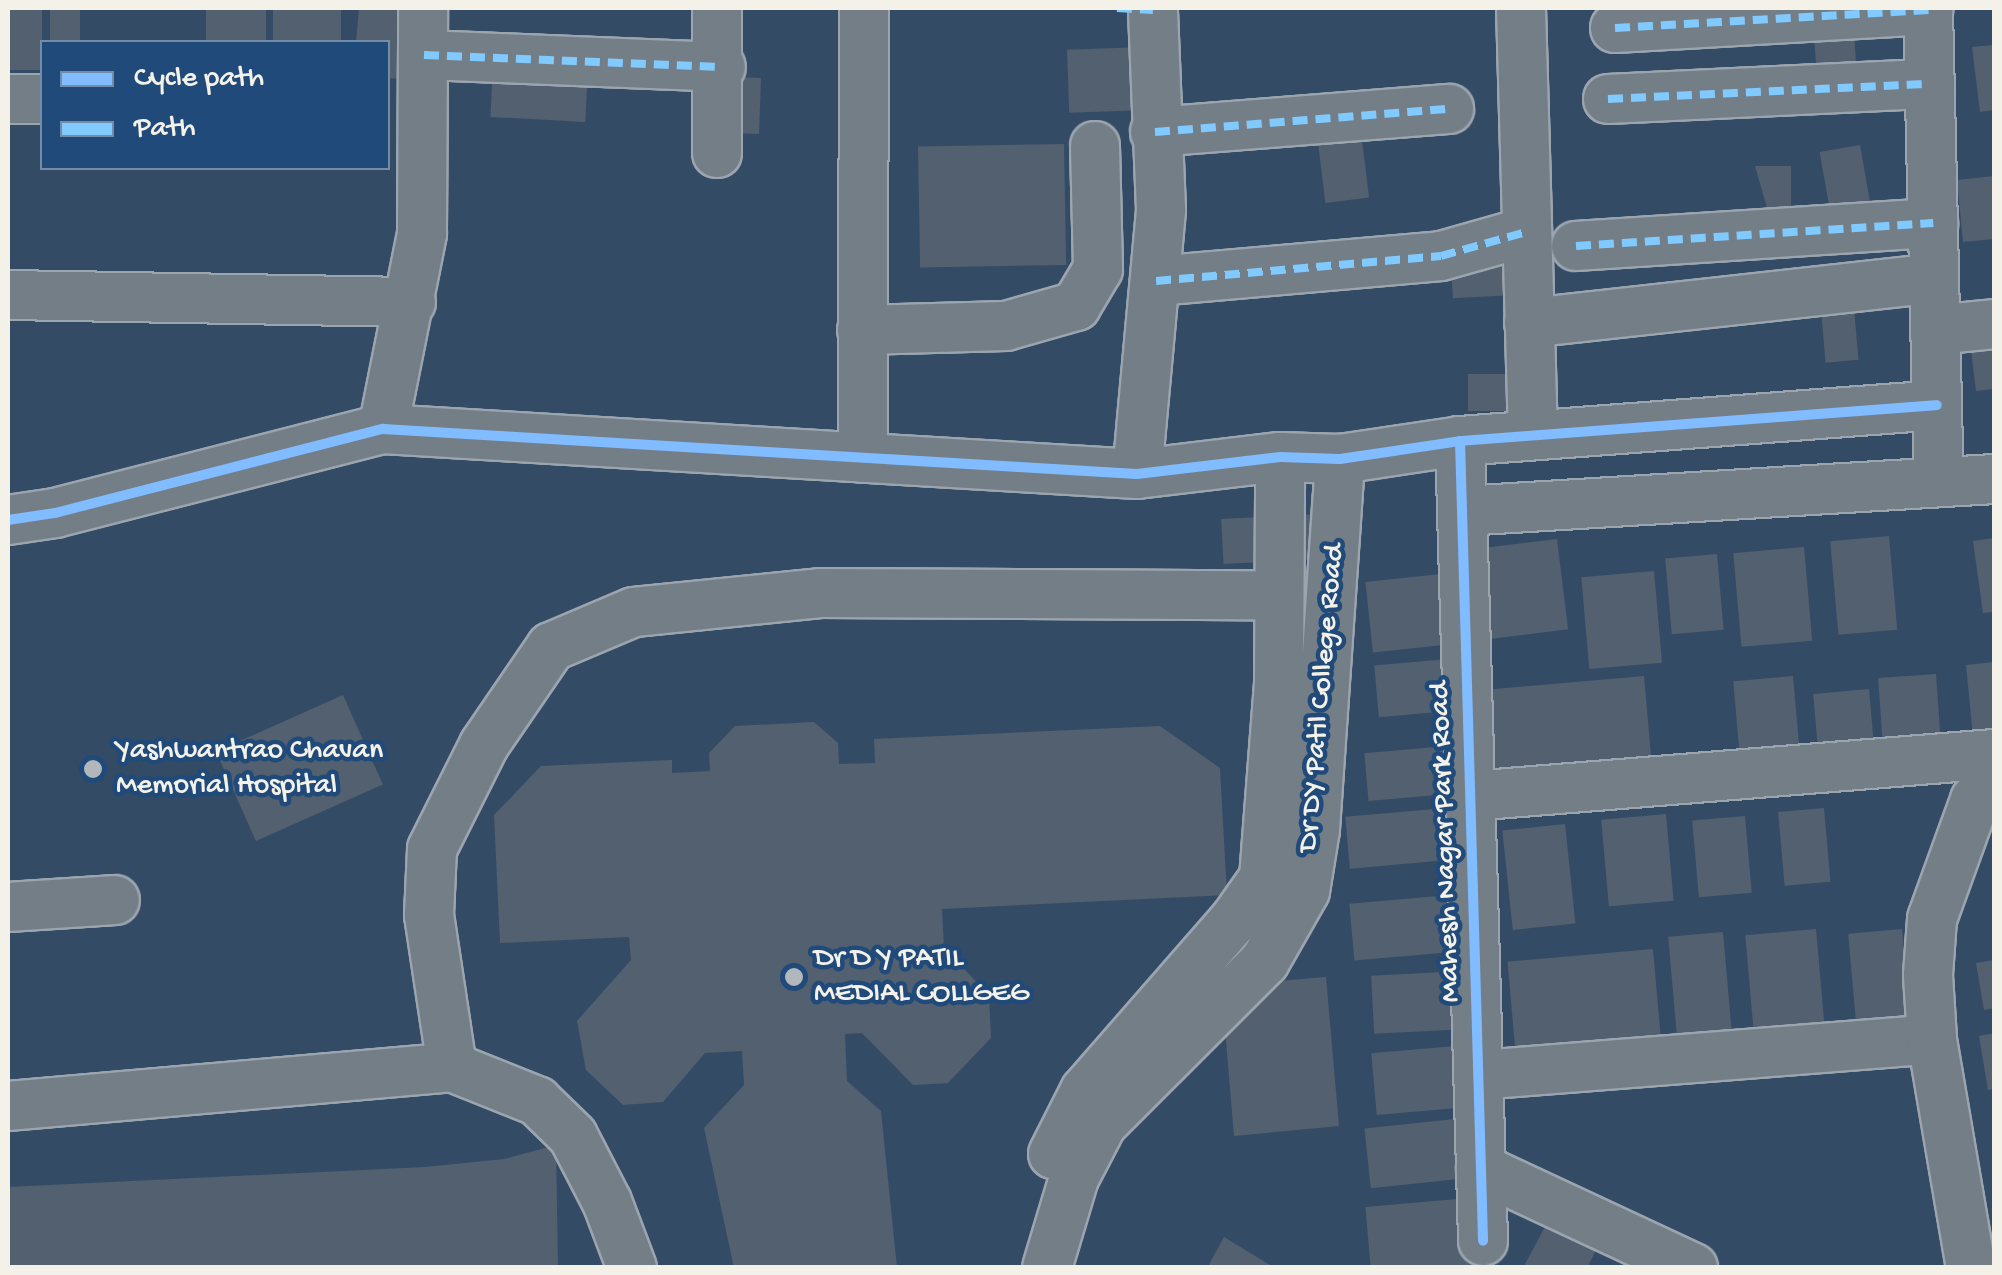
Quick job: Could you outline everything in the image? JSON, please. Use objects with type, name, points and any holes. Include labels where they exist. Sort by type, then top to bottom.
[{"type":"street","points":[[383,429],[422,232],[411,84],[424,8]]},
{"type":"street","points":[[717,153],[718,8]]},
{"type":"street","points":[[863,458],[864,8]]},
{"type":"street","points":[[1137,474],[1160,210],[1141,8]]},
{"type":"street","points":[[1521,8],[1533,435]]},
{"type":"street","points":[[1616,28],[1928,9],[1939,482]]},
{"type":"street","points":[[411,84],[720,67]]},
{"type":"street","points":[[1608,99],[1930,84]]},
{"type":"street","points":[[8,99],[40,99]]},
{"type":"street","points":[[1155,132],[1449,110]]},
{"type":"street","points":[[862,330],[1006,326],[1076,306],[1098,270],[1095,146]]},
{"type":"street","points":[[1576,246],[1933,222]]},
{"type":"street","points":[[1156,281],[1441,256],[1526,232]]},
{"type":"street","points":[[1529,323],[1934,278]]},
{"type":"street","points":[[8,295],[411,302]]},
{"type":"street","points":[[1935,330],[1994,324]]},
{"type":"street","points":[[8,520],[54,513],[383,429],[1137,474],[1280,457],[1340,459],[1460,441],[1937,405]]},
{"type":"street","name":"Mahesh Nagar Park Road","points":[[1460,441],[1484,1242]]},
{"type":"street","name":"Dr DY Patil College Road","points":[[1017,1268],[1052,1157],[1085,1091],[1235,919],[1264,878],[1275,784],[1280,457]]},
{"type":"street","name":"Dr DY Patil College Road","points":[[1047,1268],[1074,1178],[1102,1124],[1265,961],[1305,891],[1316,830],[1340,459]]},
{"type":"street","points":[[1462,510],[1994,479]]},
{"type":"street","points":[[452,1067],[429,915],[432,849],[484,745],[551,648],[634,612],[820,593],[1278,596]]},
{"type":"street","name":"Mahesh Nagar Park Road","points":[[1471,796],[1994,754]]},
{"type":"street","points":[[1972,1268],[1932,1040],[1928,975],[1932,919],[1975,800],[1994,779]]},
{"type":"street","points":[[8,907],[115,900]]},
{"type":"street","points":[[1478,1075],[1932,1040]]},
{"type":"street","points":[[8,1106],[452,1067],[537,1102],[573,1136],[607,1202],[632,1268]]},
{"type":"street","points":[[1481,1170],[1693,1268]]},
{"type":"building","points":[[8,8],[42,8],[40,70],[8,70]]},
{"type":"building","points":[[50,8],[80,8],[80,40],[50,40]]},
{"type":"building","points":[[206,8],[266,8],[266,40],[206,40]]},
{"type":"building","points":[[273,8],[341,8],[341,40],[273,40]]},
{"type":"building","points":[[359,8],[404,8],[399,79],[390,78],[390,40],[356,40]]},
{"type":"building","points":[[1853,19],[1857,78],[1817,81],[1813,22]]},
{"type":"building","points":[[1994,45],[1994,110],[1980,112],[1972,47]]},
{"type":"building","points":[[1145,47],[1147,110],[1069,113],[1067,50]]},
{"type":"building","points":[[493,67],[588,72],[585,122],[490,117]]},
{"type":"building","points":[[734,77],[761,78],[759,134],[732,133]]},
{"type":"building","points":[[1362,140],[1369,198],[1325,203],[1318,145]]},
{"type":"building","points":[[1064,144],[1066,265],[920,268],[918,147]]},
{"type":"building","points":[[1860,145],[1871,210],[1831,217],[1820,152]]},
{"type":"building","points":[[1755,166],[1791,166],[1791,209],[1768,211]]},
{"type":"building","points":[[1994,176],[1994,239],[1963,242],[1957,180]]},
{"type":"building","points":[[1514,261],[1516,295],[1453,298],[1451,264]]},
{"type":"building","points":[[1853,297],[1858,360],[1826,363],[1820,300]]},
{"type":"building","points":[[1994,347],[1994,389],[1976,391],[1971,350]]},
{"type":"building","points":[[1468,374],[1522,374],[1522,411],[1468,411]]},
{"type":"building","points":[[1338,513],[1340,558],[1224,564],[1221,519]]},
{"type":"building","points":[[1889,536],[1897,630],[1838,635],[1830,541]]},
{"type":"building","points":[[1994,538],[1994,612],[1983,613],[1973,541]]},
{"type":"building","points":[[1557,539],[1568,629],[1482,640],[1471,550]]},
{"type":"building","points":[[1804,547],[1812,641],[1741,647],[1733,553]]},
{"type":"building","points":[[1717,554],[1724,630],[1672,634],[1665,559]]},
{"type":"building","points":[[1654,571],[1662,663],[1589,669],[1581,577]]},
{"type":"building","points":[[1450,573],[1457,644],[1373,652],[1365,582]]},
{"type":"building","points":[[1448,659],[1453,711],[1379,717],[1374,665]]},
{"type":"building","points":[[1994,662],[1994,735],[1973,737],[1966,665]]},
{"type":"building","points":[[1936,674],[1941,739],[1883,743],[1878,678]]},
{"type":"building","points":[[1644,676],[1652,770],[1487,784],[1479,690]]},
{"type":"building","points":[[1793,676],[1799,749],[1740,754],[1733,681]]},
{"type":"building","points":[[1869,689],[1875,754],[1819,759],[1813,694]]},
{"type":"building","points":[[343,695],[383,785],[256,841],[216,752]]},
{"type":"building","name":"Dr D Y PATIL MEDIAL COLLGEG","points":[[814,722],[838,743],[839,764],[875,763],[874,739],[1160,726],[1220,768],[1227,895],[942,909],[944,948],[989,995],[991,1038],[948,1083],[913,1085],[862,1033],[845,1034],[847,1081],[881,1111],[897,1268],[734,1268],[704,1128],[744,1085],[742,1051],[705,1053],[663,1102],[623,1105],[586,1070],[577,1021],[631,960],[629,937],[500,943],[494,815],[541,766],[672,760],[672,773],[710,771],[709,753],[735,726]]},
{"type":"building","points":[[1447,746],[1451,794],[1368,801],[1364,753]]},
{"type":"building","points":[[1824,808],[1830,882],[1785,886],[1778,812]]},
{"type":"building","points":[[1435,809],[1440,861],[1350,869],[1345,817]]},
{"type":"building","points":[[1666,814],[1674,901],[1609,906],[1601,820]]},
{"type":"building","points":[[1745,816],[1752,893],[1699,897],[1692,821]]},
{"type":"building","points":[[1565,824],[1575,923],[1513,930],[1502,831]]},
{"type":"building","points":[[1450,895],[1455,952],[1354,961],[1349,904]]},
{"type":"building","points":[[1816,929],[1824,1026],[1754,1032],[1745,935]]},
{"type":"building","points":[[1902,929],[1910,1021],[1856,1025],[1848,934]]},
{"type":"building","points":[[1723,932],[1732,1036],[1677,1040],[1668,937]]},
{"type":"building","points":[[1653,949],[1660,1035],[1515,1047],[1508,962]]},
{"type":"building","points":[[1994,960],[1994,1008],[1984,1010],[1976,963]]},
{"type":"building","points":[[1464,971],[1467,1029],[1374,1034],[1371,976]]},
{"type":"building","points":[[1326,977],[1339,1126],[1234,1136],[1224,1017],[1256,983]]},
{"type":"building","points":[[1994,1033],[1994,1089],[1988,1090],[1979,1036]]},
{"type":"building","points":[[1455,1046],[1460,1108],[1377,1115],[1371,1053]]},
{"type":"building","points":[[1455,1119],[1461,1179],[1371,1188],[1364,1129]]},
{"type":"building","points":[[556,1145],[558,1268],[8,1268],[8,1187],[425,1167],[504,1159]]},
{"type":"building","points":[[1468,1198],[1474,1268],[1371,1268],[1365,1207]]},
{"type":"building","points":[[1547,1223],[1596,1250],[1587,1268],[1523,1268]]},
{"type":"building","points":[[1224,1237],[1275,1268],[1207,1268]]},
{"type":"marked path","points":[[1117,8],[1153,10]]},
{"type":"marked path","points":[[1615,28],[1928,10]]},
{"type":"marked path","points":[[424,55],[721,67]]},
{"type":"marked path","points":[[1608,99],[1930,84]]},
{"type":"marked path","points":[[1155,132],[1449,109]]},
{"type":"marked path","points":[[1576,246],[1933,223]]},
{"type":"marked path","points":[[1156,281],[1441,256],[1526,232]]},
{"type":"cycle path","points":[[8,520],[55,513],[383,429],[1137,474],[1280,457],[1340,459],[1460,441],[1937,405]]},
{"type":"cycle path","points":[[1460,441],[1483,1241]]},
{"type":"place","name":"Yashwantrao Chavan Memorial Hospital","points":[[93,769]]},
{"type":"place","name":"Dr D Y PATIL MEDIAL COLLGEG","points":[[794,977]]}]
